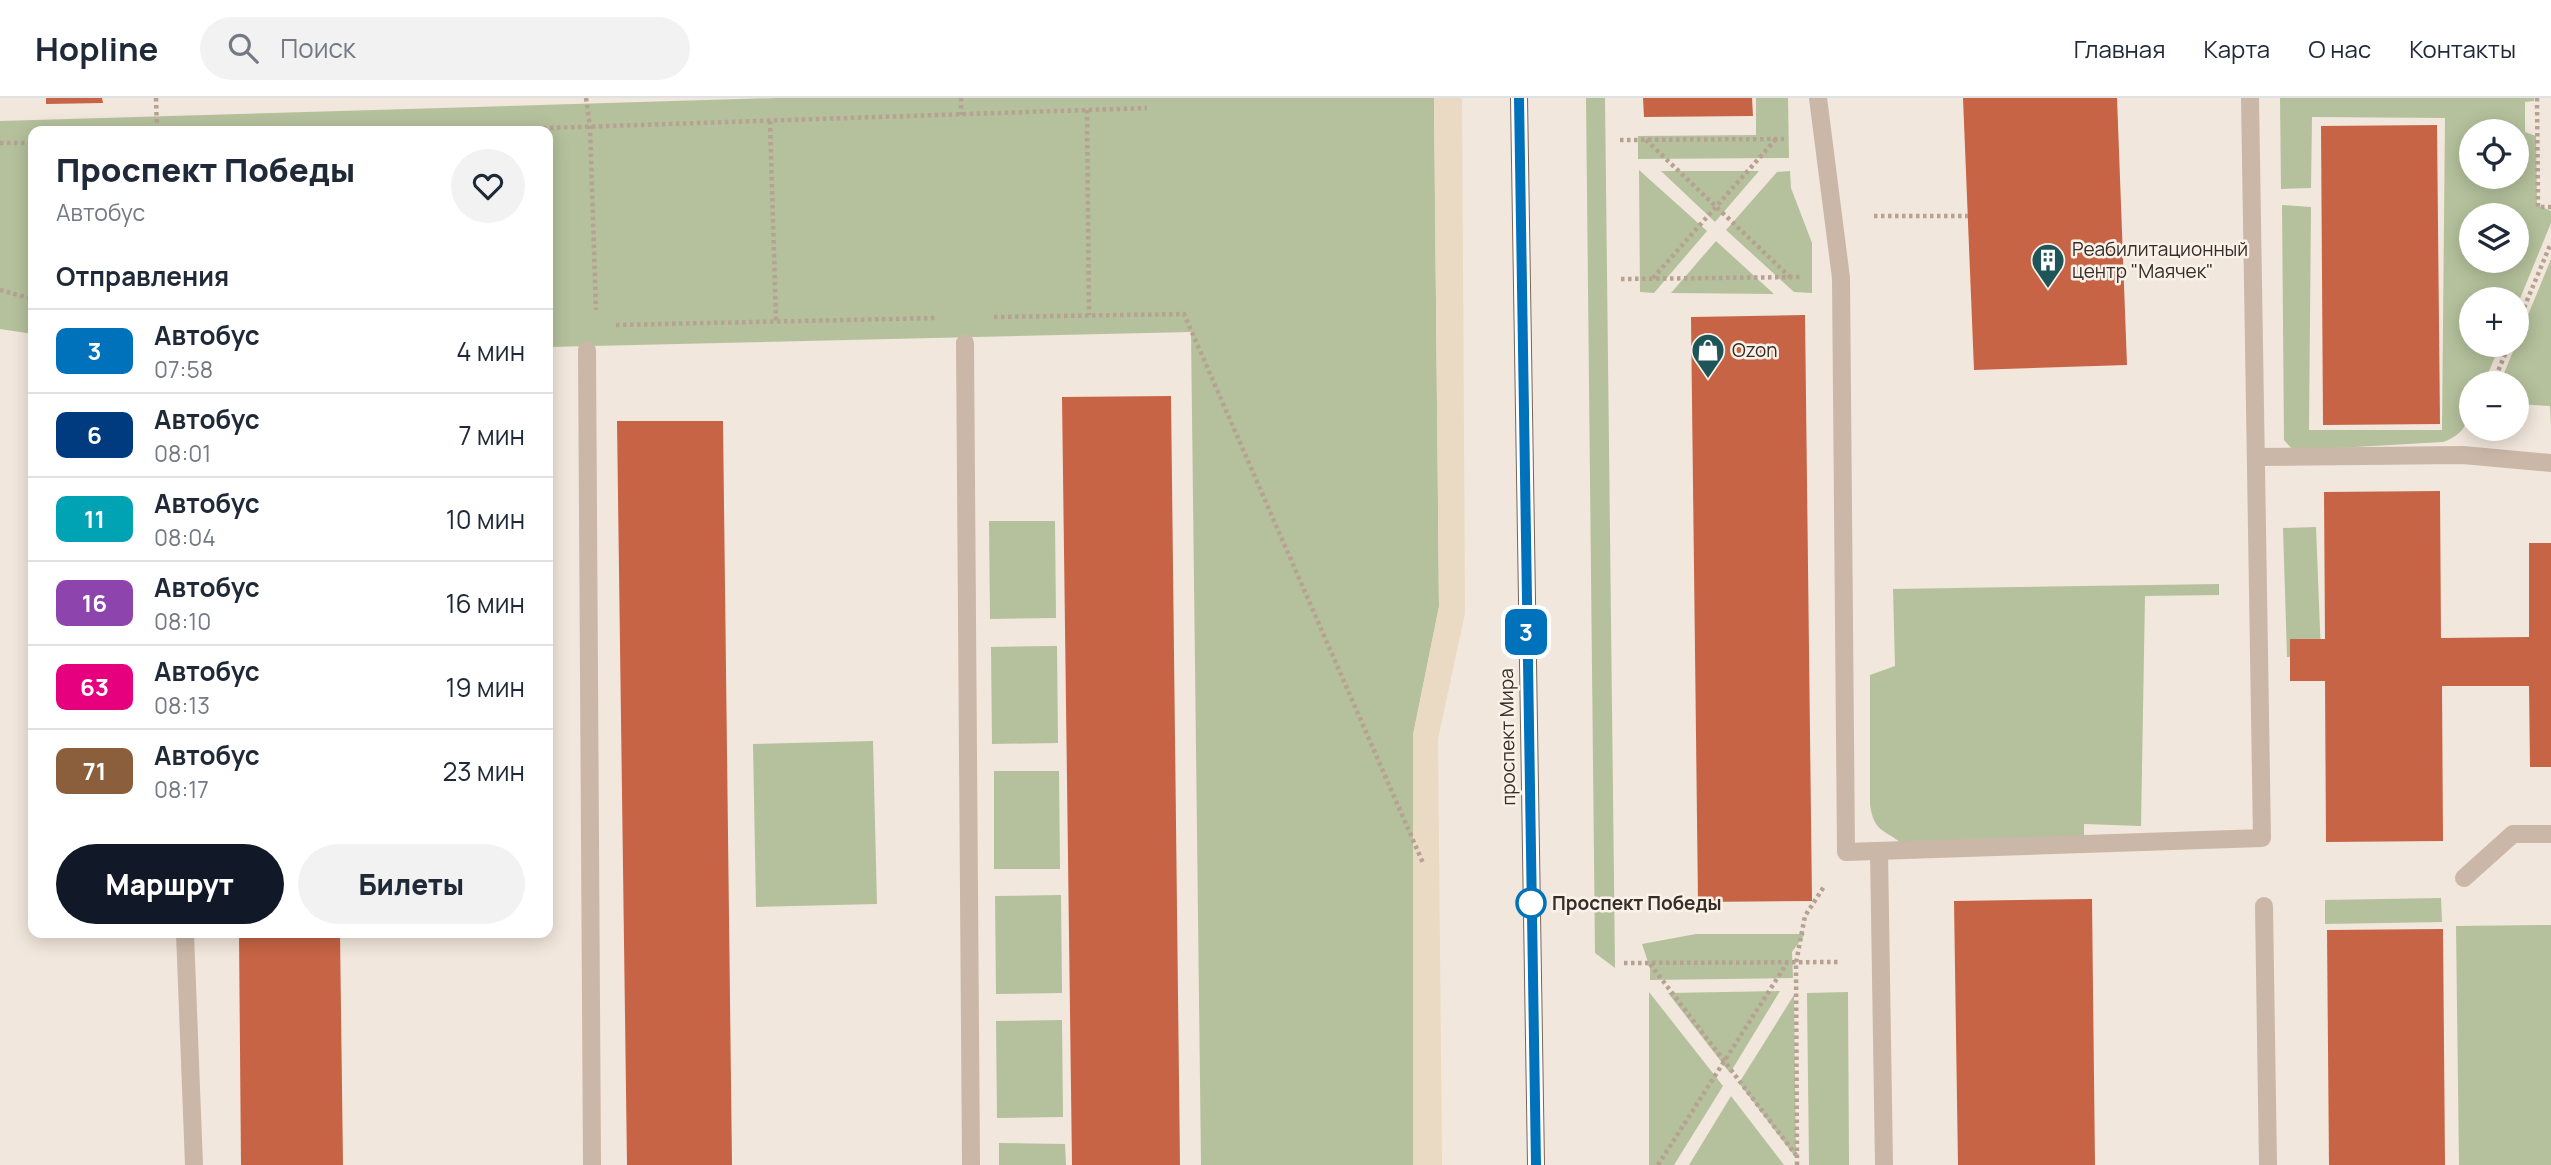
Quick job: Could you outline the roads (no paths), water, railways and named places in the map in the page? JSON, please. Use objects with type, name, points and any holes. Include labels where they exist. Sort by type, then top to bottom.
[{"type":"main road","name":"проспект Мира","points":[[1519,98],[1536,1165]]},
{"type":"lane","points":[[1818,98],[1841,278],[1846,852],[2262,838],[2250,98]]},
{"type":"lane","points":[[965,342],[971,1165]]},
{"type":"lane","points":[[587,350],[592,1165]]},
{"type":"lane","points":[[2256,457],[2463,455],[2551,463]]},
{"type":"lane","points":[[2464,878],[2513,834],[2551,834]]},
{"type":"lane","points":[[1879,851],[1884,1165]]},
{"type":"lane","points":[[2264,906],[2268,1165]]},
{"type":"lane","points":[[185,938],[194,1165]]},
{"type":"place","name":"Реабилитационный центр \"Маячек\"","points":[[2048,290]]},
{"type":"place","name":"Ozon","points":[[1708,380]]},
{"type":"place","name":"Проспект Победы","points":[[1531,903]]}]
